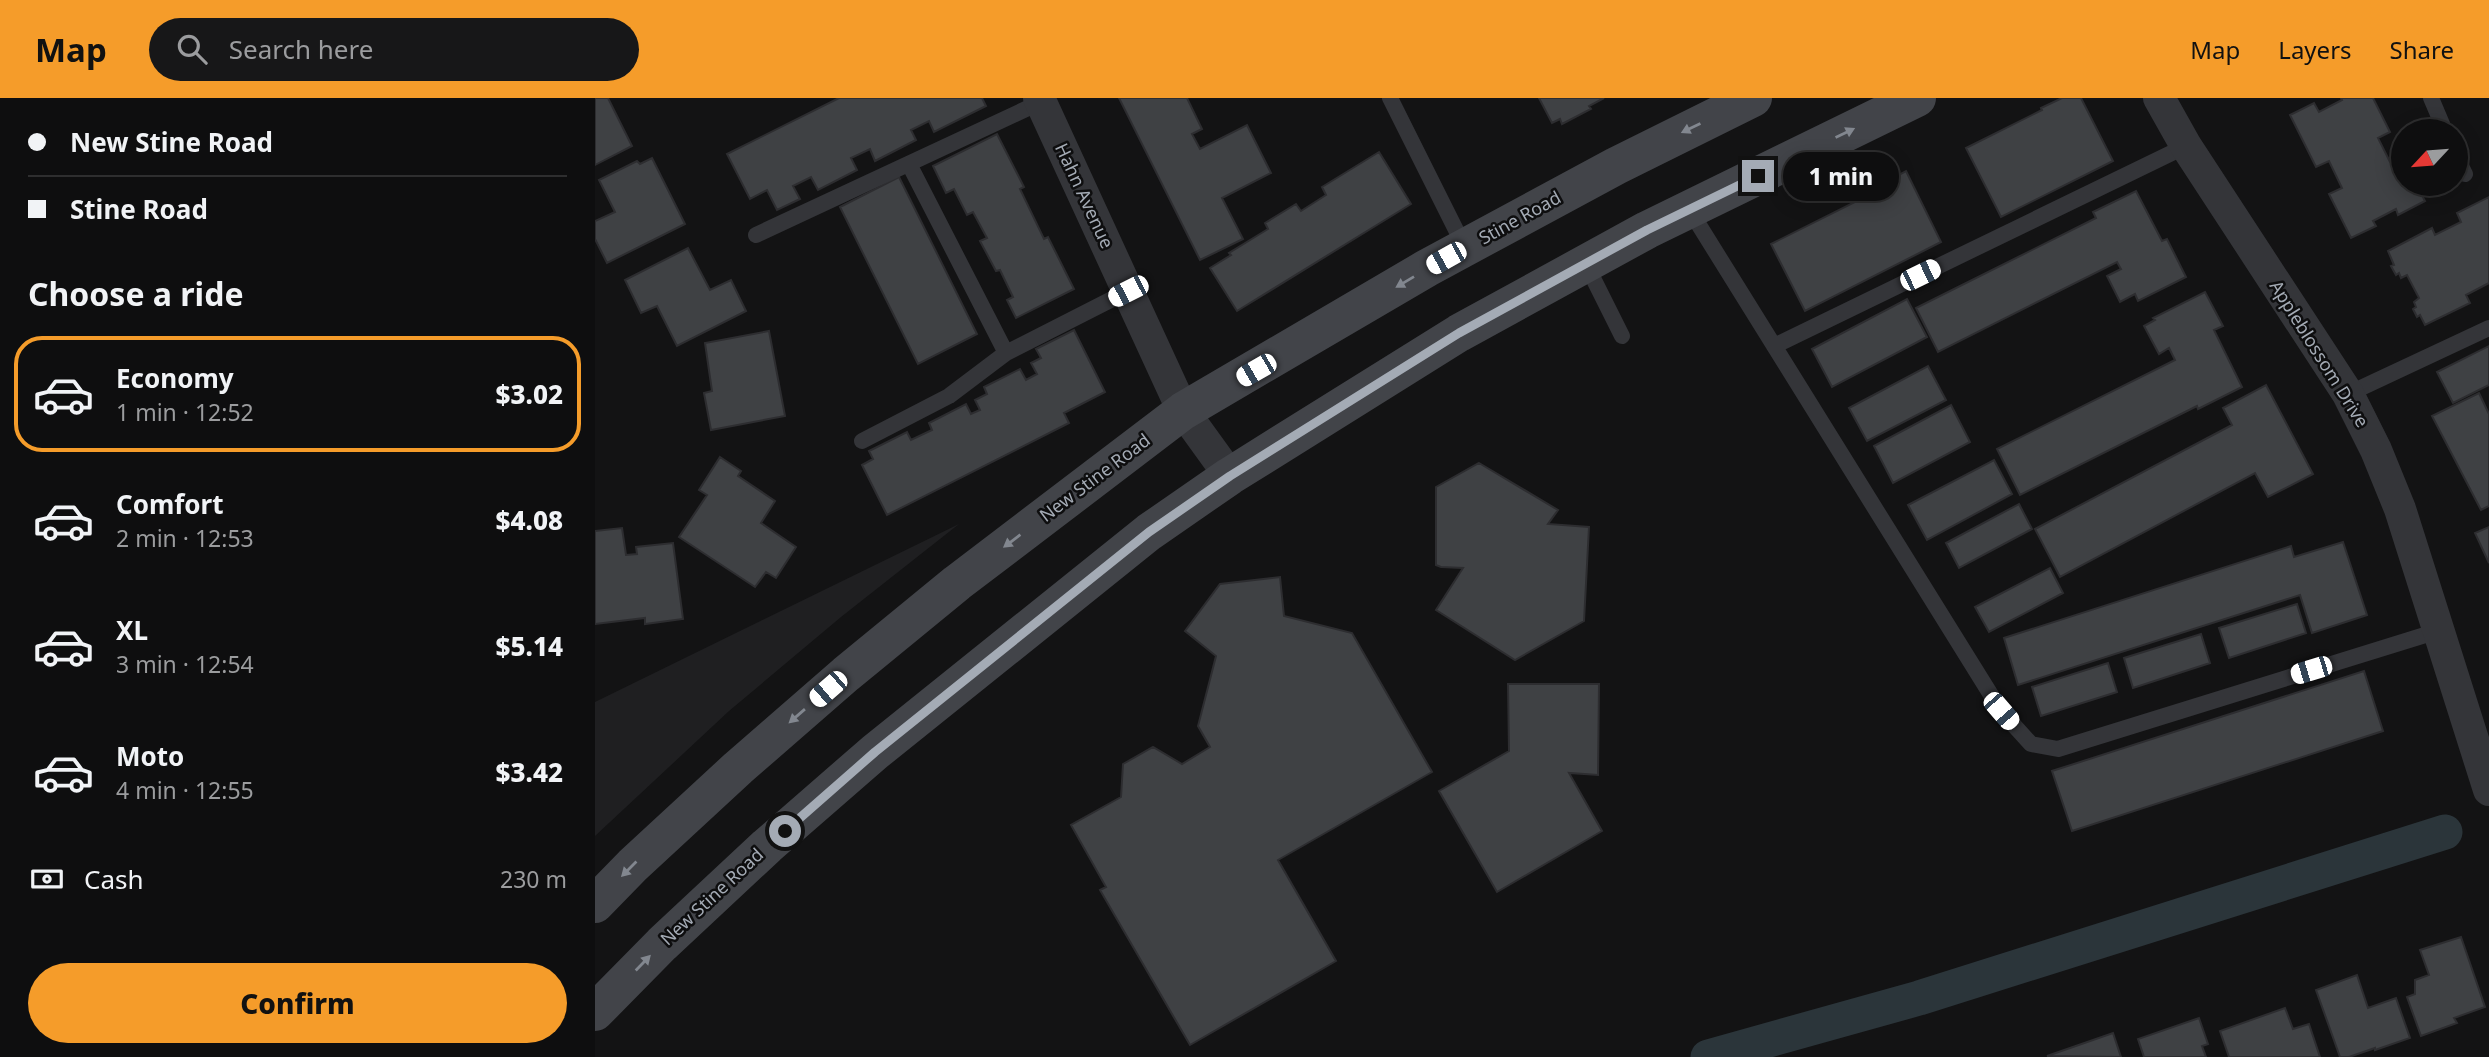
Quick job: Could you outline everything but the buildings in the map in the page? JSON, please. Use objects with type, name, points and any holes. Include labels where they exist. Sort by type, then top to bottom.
[{"type":"main road","name":"Stine Road","points":[[1183,411],[1465,248],[1616,166],[1753,98]]},
{"type":"main road","points":[[1230,476],[1459,333],[1689,209],[1917,98]]},
{"type":"main road","name":"New Stine Road","points":[[595,904],[728,776],[846,674],[957,583],[1183,411]]},
{"type":"main road","name":"New Stine Road","points":[[595,1012],[662,944],[757,855],[875,752],[1149,532],[1230,476]]},
{"type":"street","name":"Appleblossom Drive","points":[[2159,98],[2186,146],[2348,394],[2376,450],[2400,509],[2489,790]]},
{"type":"street","name":"Hahn Avenue","points":[[1040,100],[1183,411],[1230,476]]},
{"type":"lane","points":[[1390,98],[1465,248]]},
{"type":"lane","points":[[2431,98],[2440,119]]},
{"type":"lane","points":[[757,235],[1040,100]]},
{"type":"lane","points":[[1775,346],[2186,146]]},
{"type":"lane","points":[[909,164],[1006,353]]},
{"type":"lane","points":[[1689,209],[2001,711],[2031,744],[2058,749],[2438,631]]},
{"type":"lane","points":[[1587,264],[1622,336]]},
{"type":"lane","points":[[862,441],[949,396],[1006,353],[1128,291]]},
{"type":"lane","points":[[2348,394],[2489,328]]},
{"type":"shaded area","points":[[959,524],[841,617],[729,711],[595,836],[595,702]]},
{"type":"waterway","points":[[1708,1057],[1919,998],[2445,832]]},
{"type":"route","points":[[785,831],[875,752],[986,662],[1149,532],[1230,476],[1459,333],[1647,230],[1758,176]]}]
